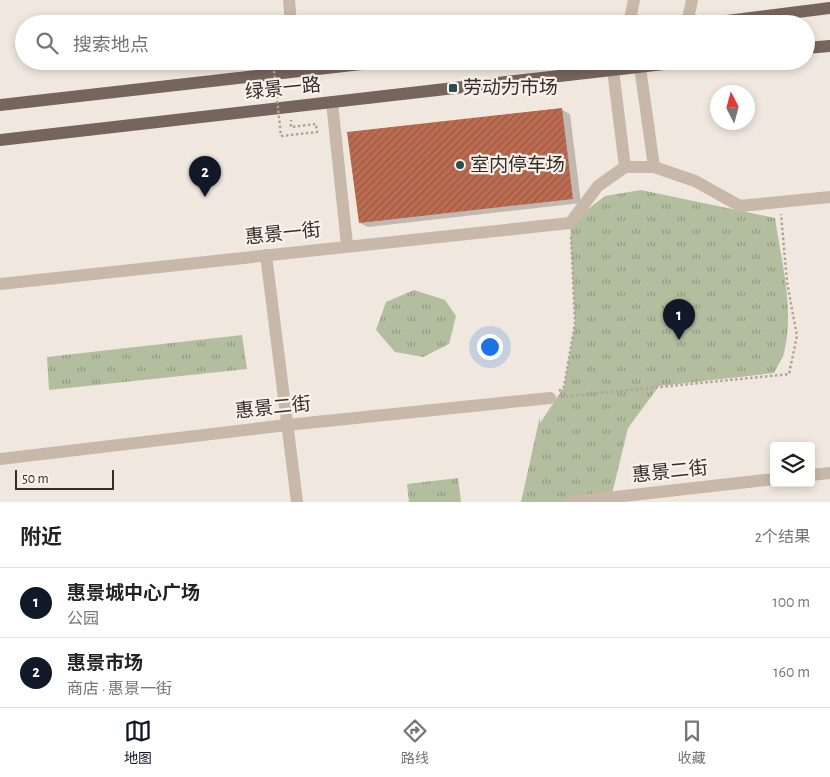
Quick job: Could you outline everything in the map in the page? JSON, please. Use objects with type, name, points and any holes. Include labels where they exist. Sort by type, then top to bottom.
[{"type":"main road","points":[[774,15],[830,8]]},
{"type":"main road","points":[[815,47],[830,46]]},
{"type":"main road","name":"绿景一路","points":[[0,105],[273,70]]},
{"type":"main road","name":"绿景一路","points":[[0,140],[613,70]]},
{"type":"street","points":[[289,0],[290,15]]},
{"type":"street","points":[[631,15],[634,0]]},
{"type":"street","points":[[689,15],[692,0]]},
{"type":"street","points":[[613,70],[625,167]]},
{"type":"street","points":[[640,70],[654,167]]},
{"type":"street","points":[[332,102],[347,245]]},
{"type":"street","points":[[570,223],[598,186],[625,167],[654,167],[695,181],[740,206],[830,197]]},
{"type":"street","name":"惠景一街","points":[[0,284],[347,245],[570,223]]},
{"type":"street","points":[[266,255],[297,502]]},
{"type":"street","name":"惠景二街","points":[[0,460],[287,424],[550,398]]},
{"type":"street","points":[[815,475],[830,473]]},
{"type":"street","name":"惠景二街","points":[[571,502],[770,479]]},
{"type":"path","points":[[274,70],[281,136],[317,132],[316,124],[292,127]]},
{"type":"path","points":[[550,398],[789,374],[797,336],[787,282],[782,214],[774,213]]},
{"type":"path","points":[[550,398],[564,387],[575,323],[570,223]]},
{"type":"green space","points":[[641,190],[775,218],[788,316],[785,348],[781,361],[774,373],[659,386],[628,428],[610,502],[521,502],[540,416],[540,423],[564,387],[575,323],[570,223],[605,196]]},
{"type":"green space","points":[[414,290],[445,300],[456,316],[449,344],[423,357],[395,352],[376,330],[386,302]]},
{"type":"green space","points":[[242,335],[247,369],[49,390],[47,357]]},
{"type":"green space","points":[[458,478],[461,502],[409,502],[407,484]]},
{"type":"building","name":"室内停车场","points":[[562,108],[573,199],[359,223],[347,132]]},
{"type":"place","name":"劳动力市场","points":[[453,88]]},
{"type":"place","name":"室内停车场","points":[[460,165]]},
{"type":"place","name":"惠景市场","points":[[205,197]]},
{"type":"place","name":"惠景城中心广场","points":[[679,340]]}]
